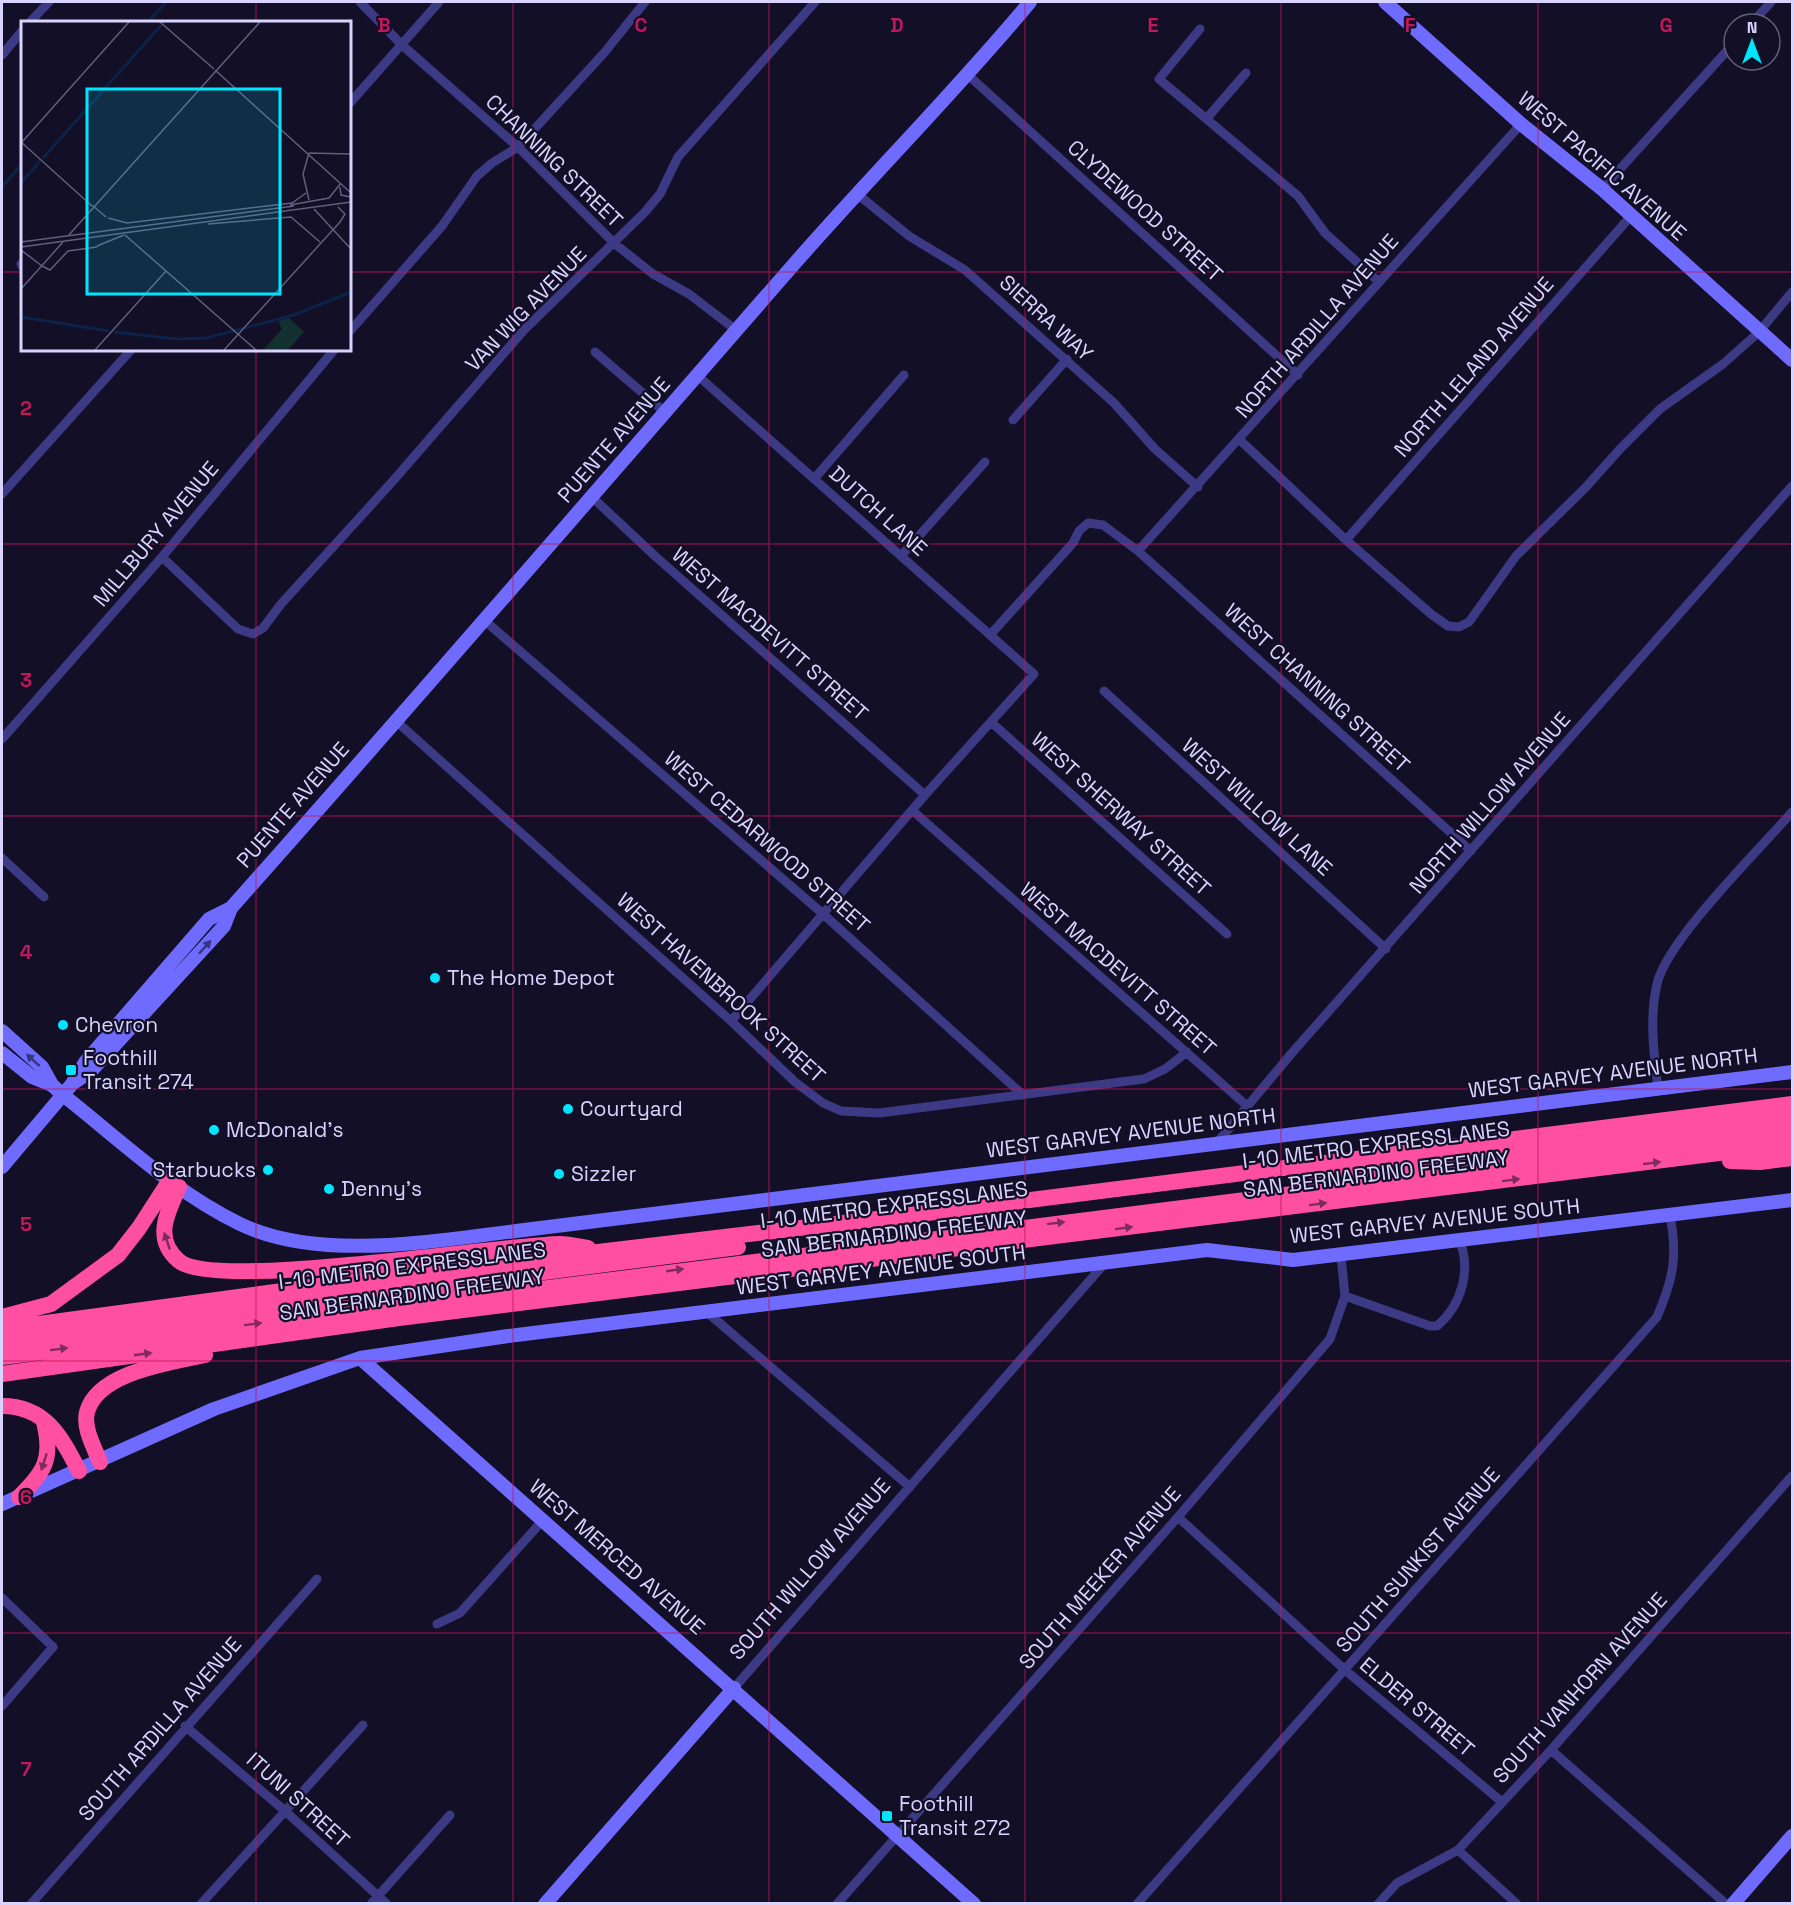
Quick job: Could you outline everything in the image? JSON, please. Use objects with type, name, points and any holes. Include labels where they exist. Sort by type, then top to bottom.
[{"type":"highway","name":"SAN BERNARDINO FREEWAY","points":[[2,1329],[358,1281],[1792,1104]]},
{"type":"highway","name":"I-10 METRO EXPRESSLANES","points":[[2,1342],[522,1274],[1792,1117]]},
{"type":"highway","name":"I-10 METRO EXPRESSLANES","points":[[2,1357],[1792,1131]]},
{"type":"highway","name":"SAN BERNARDINO FREEWAY","points":[[2,1374],[337,1327],[1792,1144]]},
{"type":"highway","points":[[1690,1158],[1760,1162],[1792,1158]]},
{"type":"highway","points":[[174,1184],[165,1221],[165,1241],[181,1263],[197,1268],[237,1272],[453,1256],[561,1244],[612,1251]]},
{"type":"highway","points":[[2,1317],[51,1304],[118,1255],[174,1184]]},
{"type":"highway","points":[[100,1462],[89,1436],[88,1411],[104,1389],[114,1380],[170,1363],[337,1327]]},
{"type":"highway","points":[[2,1406],[17,1406],[43,1418],[64,1442],[79,1471]]},
{"type":"highway","points":[[19,1497],[37,1480],[47,1461],[48,1441],[43,1418]]},
{"type":"street","points":[[31,21],[49,2]]},
{"type":"street","name":"CHANNING STREET","points":[[360,2],[402,45],[518,147],[615,244],[652,274],[689,294],[736,330]]},
{"type":"street","points":[[351,103],[439,2]]},
{"type":"street","points":[[351,330],[442,225],[477,176],[492,163],[518,147],[604,53],[645,2]]},
{"type":"street","name":"VAN WIG AVENUE","points":[[162,557],[238,629],[253,634],[263,628],[281,604],[392,482],[524,330],[615,244],[660,194],[678,157],[815,2]]},
{"type":"street","name":"PUENTE AVENUE","points":[[2,1167],[68,1090],[91,1071],[224,926],[231,908],[593,498],[856,193],[967,74],[1030,2]]},
{"type":"street","name":"WEST PACIFIC AVENUE","points":[[1389,3],[1521,124],[1602,189],[1630,217],[1792,360]]},
{"type":"street","points":[[1200,29],[1159,79],[1298,195],[1325,233],[1379,282]]},
{"type":"street","points":[[2,55],[21,32]]},
{"type":"street","points":[[1602,189],[1722,56]]},
{"type":"street","name":"CLYDEWOOD STREET","points":[[967,74],[1298,375]]},
{"type":"street","points":[[1207,118],[1246,74]]},
{"type":"street","name":"NORTH ARDILLA AVENUE","points":[[1138,551],[1198,488],[1521,124]]},
{"type":"street","name":"SIERRA WAY","points":[[856,193],[909,236],[965,270],[1067,359],[1198,488]]},
{"type":"street","name":"NORTH LELAND AVENUE","points":[[1346,540],[1630,217]]},
{"type":"street","points":[[1240,440],[1346,540],[1431,614],[1448,626],[1459,627],[1469,622],[1516,556],[1660,409],[1723,364],[1759,332],[1792,292]]},
{"type":"street","name":"MILLBURY AVENUE","points":[[2,738],[162,557],[333,351]]},
{"type":"street","points":[[595,352],[666,412]]},
{"type":"street","points":[[3,488],[128,353]]},
{"type":"street","points":[[1013,420],[1067,359]]},
{"type":"street","name":"DUTCH LANE","points":[[697,375],[1034,674],[991,722]]},
{"type":"street","points":[[814,479],[904,375]]},
{"type":"street","points":[[901,556],[986,462]]},
{"type":"street","name":"NORTH WILLOW AVENUE","points":[[1216,1144],[1246,1105],[1792,486]]},
{"type":"street","name":"WEST MACDEVITT STREET","points":[[593,498],[654,556],[925,795]]},
{"type":"street","points":[[990,635],[1073,543],[1079,531],[1088,523],[1103,525],[1138,551]]},
{"type":"street","name":"WEST CHANNING STREET","points":[[1138,551],[1471,851]]},
{"type":"street","name":"WEST CEDARWOOD STREET","points":[[484,620],[822,913],[1023,1095]]},
{"type":"street","name":"WEST WILLOW LANE","points":[[1104,691],[1386,949]]},
{"type":"street","name":"WEST HAVENBROOK STREET","points":[[396,721],[731,1021],[795,1083],[823,1103],[842,1112],[879,1113],[1144,1079],[1165,1069],[1186,1052]]},
{"type":"street","points":[[731,1021],[822,913],[991,722]]},
{"type":"street","name":"WEST SHERWAY STREET","points":[[991,722],[1227,934]]},
{"type":"street","name":"WEST MACDEVITT STREET","points":[[913,811],[1246,1105]]},
{"type":"street","points":[[1658,1089],[1652,1025],[1658,981],[1665,964],[1681,940],[1792,812]]},
{"type":"street","points":[[2,858],[44,897]]},
{"type":"street","points":[[2,1031],[42,1067],[52,1085]]},
{"type":"street","points":[[2,1053],[32,1077],[52,1085]]},
{"type":"street","name":"WEST GARVEY AVENUE NORTH","points":[[52,1085],[68,1090],[138,1158],[174,1184],[241,1225],[285,1239],[321,1244],[372,1245],[475,1236],[1792,1072]]},
{"type":"street","name":"WEST GARVEY AVENUE SOUTH","points":[[2,1504],[100,1462],[213,1409],[360,1358],[508,1336],[708,1313],[1107,1261],[1207,1250],[1293,1260],[1341,1256],[1792,1200]]},
{"type":"street","name":"SOUTH SUNKIST AVENUE","points":[[1137,1904],[1657,1317],[1674,1264],[1676,1246],[1670,1216]]},
{"type":"street","points":[[1346,1296],[1430,1326],[1437,1326],[1443,1321],[1462,1288],[1466,1275],[1466,1258],[1460,1242]]},
{"type":"street","name":"SOUTH MEEKER AVENUE","points":[[837,1904],[1178,1517],[1330,1340],[1346,1296],[1341,1256]]},
{"type":"street","name":"SOUTH WILLOW AVENUE","points":[[545,1904],[1107,1261]]},
{"type":"street","points":[[708,1313],[910,1488]]},
{"type":"street","name":"WEST MERCED AVENUE","points":[[360,1358],[734,1688],[974,1904]]},
{"type":"street","name":"SOUTH VANHORN AVENUE","points":[[1378,1904],[1396,1883],[1458,1850],[1551,1750],[1792,1476]]},
{"type":"street","name":"ELDER STREET","points":[[1178,1517],[1345,1670],[1502,1802]]},
{"type":"street","points":[[437,1624],[460,1613],[543,1520]]},
{"type":"street","name":"SOUTH ARDILLA AVENUE","points":[[31,1904],[185,1726],[317,1579]]},
{"type":"street","points":[[2,1598],[53,1647],[2,1706]]},
{"type":"street","points":[[201,1904],[363,1725]]},
{"type":"street","name":"ITUNI STREET","points":[[185,1726],[284,1810],[375,1900],[387,1904]]},
{"type":"street","points":[[1551,1750],[1726,1904]]},
{"type":"street","points":[[375,1900],[450,1815]]},
{"type":"street","points":[[1733,1904],[1792,1836]]},
{"type":"street","points":[[1458,1850],[1517,1904]]},
{"type":"waterway","points":[[149,21],[166,2]]},
{"type":"waterway","points":[[2,187],[21,165]]},
{"type":"place","name":"The Home Depot","points":[[435,978]]},
{"type":"place","name":"Chevron","points":[[63,1025]]},
{"type":"place","name":"Foothill Transit 274","points":[[71,1070]]},
{"type":"place","name":"Courtyard","points":[[568,1109]]},
{"type":"place","name":"McDonald's","points":[[214,1130]]},
{"type":"place","name":"Starbucks","points":[[268,1170]]},
{"type":"place","name":"Sizzler","points":[[559,1174]]},
{"type":"place","name":"Denny's","points":[[329,1189]]},
{"type":"place","name":"Foothill Transit 272","points":[[887,1816]]}]
